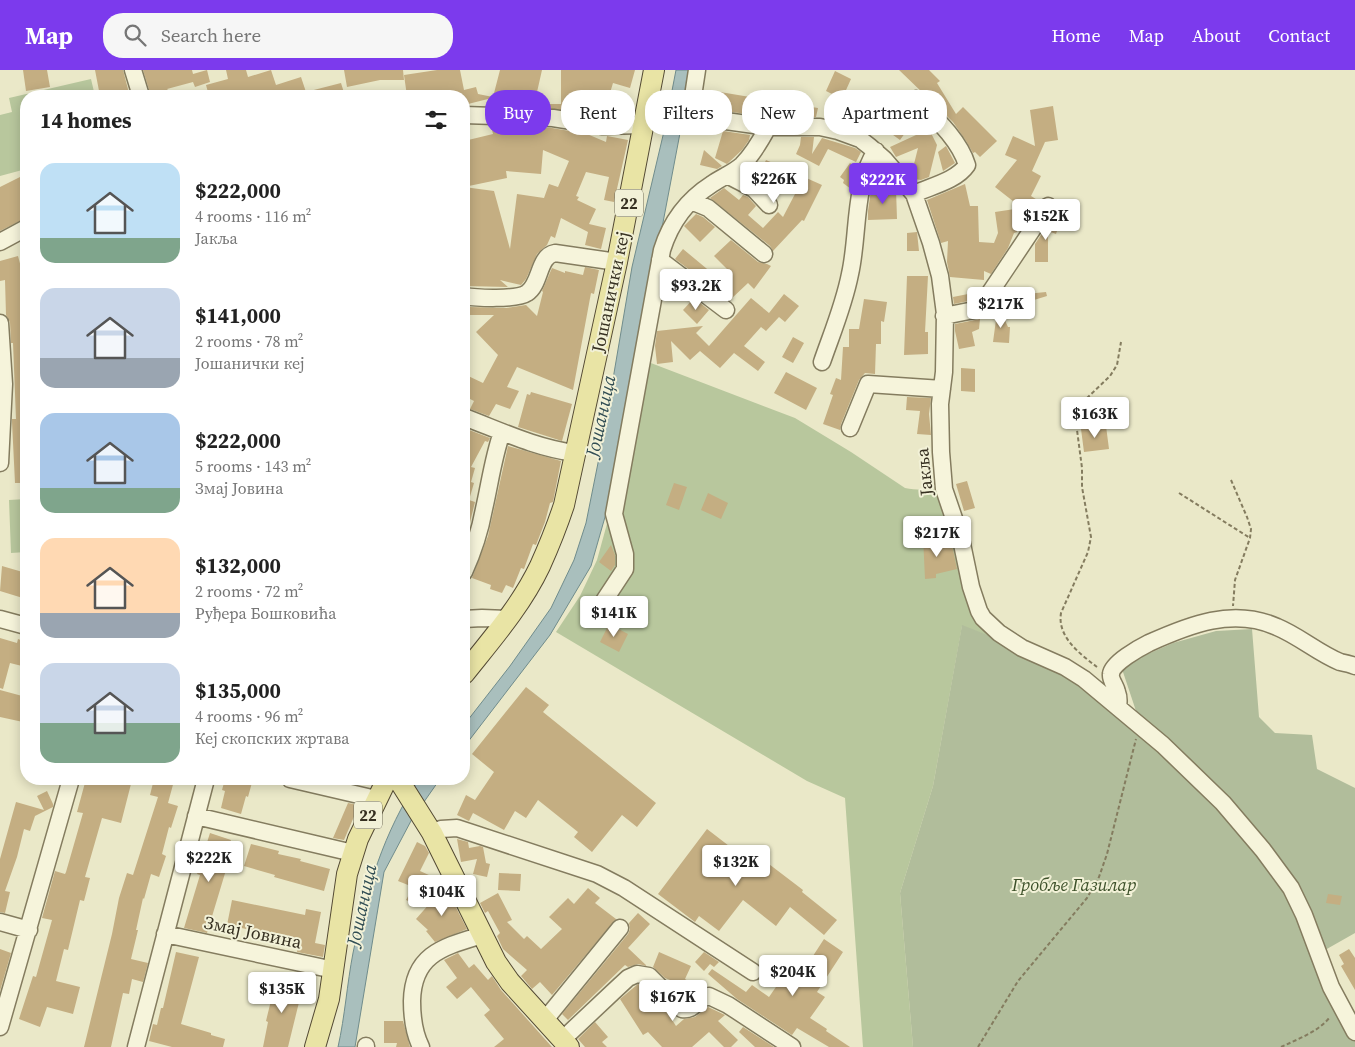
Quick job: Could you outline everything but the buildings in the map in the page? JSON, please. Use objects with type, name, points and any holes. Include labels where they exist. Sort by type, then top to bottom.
[{"type":"main road","name":"Јошанички кеј","points":[[652,90],[654,70]]},
{"type":"main road","name":"Јошанички кеј","points":[[470,666],[507,619],[540,567],[554,535],[564,505],[645,132]]},
{"type":"main road","name":"22","points":[[316,1047],[324,1022],[334,970],[341,903],[353,853],[376,799],[392,785]]},
{"type":"main road","points":[[398,785],[428,828],[452,871],[496,962],[565,1044]]},
{"type":"street","points":[[133,70],[139,90]]},
{"type":"street","points":[[693,90],[697,70]]},
{"type":"street","name":"Јакља","points":[[470,115],[553,118],[598,126],[645,115]]},
{"type":"street","name":"Јакља","points":[[814,127],[838,131],[860,139],[876,151],[914,194],[932,243],[937,263],[944,316],[945,347],[940,404],[944,489],[961,539],[971,587],[983,618],[1000,634],[1022,648],[1073,672],[1142,727],[1189,769],[1223,803],[1280,872],[1290,888],[1304,916],[1322,966],[1355,1032]]},
{"type":"street","points":[[914,194],[954,176],[962,171],[966,165],[964,156],[947,133]]},
{"type":"street","points":[[598,610],[625,569],[625,554],[614,514],[662,250],[671,226],[683,208],[712,184],[743,163],[751,155],[763,135]]},
{"type":"street","points":[[822,362],[842,306],[851,273],[862,186],[868,163],[876,151]]},
{"type":"street","points":[[727,175],[754,189],[769,205]]},
{"type":"street","points":[[691,201],[708,208],[764,254]]},
{"type":"street","points":[[944,316],[979,309],[1048,206]]},
{"type":"street","points":[[0,242],[20,231]]},
{"type":"street","points":[[470,296],[513,296],[526,294],[536,281],[544,262],[551,254],[555,253],[617,262]]},
{"type":"street","points":[[660,260],[726,310]]},
{"type":"street","points":[[0,323],[4,384],[0,464]]},
{"type":"street","points":[[850,428],[868,384],[942,389]]},
{"type":"street","points":[[470,419],[524,442],[575,454]]},
{"type":"street","points":[[470,558],[484,511],[494,456],[502,432]]},
{"type":"street","points":[[1118,707],[1118,694],[1111,678],[1111,673],[1113,668],[1124,658],[1145,645],[1190,627],[1233,617],[1260,620],[1277,627],[1340,662],[1355,666]]},
{"type":"street","points":[[0,619],[20,624]]},
{"type":"street","points":[[470,619],[507,619]]},
{"type":"street","points":[[0,1027],[69,785]]},
{"type":"street","points":[[140,1045],[165,934],[204,785]]},
{"type":"street","points":[[316,785],[376,799]]},
{"type":"street","points":[[196,816],[353,853]]},
{"type":"street","points":[[428,828],[457,828],[597,874],[624,888],[754,972]]},
{"type":"street","points":[[0,922],[29,930]]},
{"type":"street","points":[[544,1020],[620,928]]},
{"type":"street","name":"Змај Јовина","points":[[165,934],[334,970]]},
{"type":"street","points":[[421,1047],[416,1034],[412,1008],[413,992],[419,968],[430,956],[439,950],[482,935]]},
{"type":"street","points":[[565,1044],[621,984],[636,974],[649,976],[682,1009],[693,1008],[700,999],[708,996],[728,1005],[792,1047]]},
{"type":"path","points":[[1111,673],[1103,671],[1075,648],[1066,638],[1060,621],[1061,613],[1088,552],[1091,537],[1082,487],[1082,468],[1077,430],[1079,412],[1085,400],[1110,376],[1116,365],[1121,342]]},
{"type":"path","points":[[1231,480],[1251,529],[1250,538],[1235,580],[1233,617]]},
{"type":"path","points":[[1178,493],[1250,538]]},
{"type":"path","points":[[978,1047],[1018,981],[1087,898],[1099,877],[1107,854],[1134,741],[1142,727]]},
{"type":"path","points":[[1282,1047],[1310,1033],[1326,1022],[1340,1005]]},
{"type":"green space","points":[[91,79],[94,90],[44,90]]},
{"type":"green space","points":[[20,95],[20,171],[0,176],[0,115],[12,112],[9,98]]},
{"type":"green space","points":[[643,360],[795,418],[905,488],[920,490],[944,489],[975,603],[1022,648],[962,626],[933,786],[900,893],[913,1047],[863,1047],[845,798],[807,781],[556,632],[580,596],[597,560],[613,502]]},
{"type":"green space","points":[[20,499],[20,552],[11,553],[9,500]]},
{"type":"green space","name":"Гробље Газилар","points":[[962,625],[1021,648],[1073,672],[1263,850],[1317,949],[1309,905],[1281,861],[1136,711],[1122,669],[1141,657],[1173,643],[1216,631],[1252,629],[1259,717],[1275,733],[1312,735],[1317,769],[1355,788],[1355,933],[1318,954],[1355,1032],[1355,1047],[913,1047],[900,893],[933,786]]},
{"type":"water","points":[[676,70],[692,70],[688,90],[672,90]]},
{"type":"water","points":[[663,135],[680,135],[611,496],[591,566],[550,635],[470,739],[470,717],[510,666],[551,608],[574,560],[586,523],[603,438],[632,267]]},
{"type":"water","points":[[415,785],[436,785],[412,819],[384,872],[355,1047],[338,1047],[353,953],[370,884],[386,841]]},
{"type":"water label","name":"Јошаница","points":[[600,416]]},
{"type":"water label","name":"Јошаница","points":[[361,905]]}]
